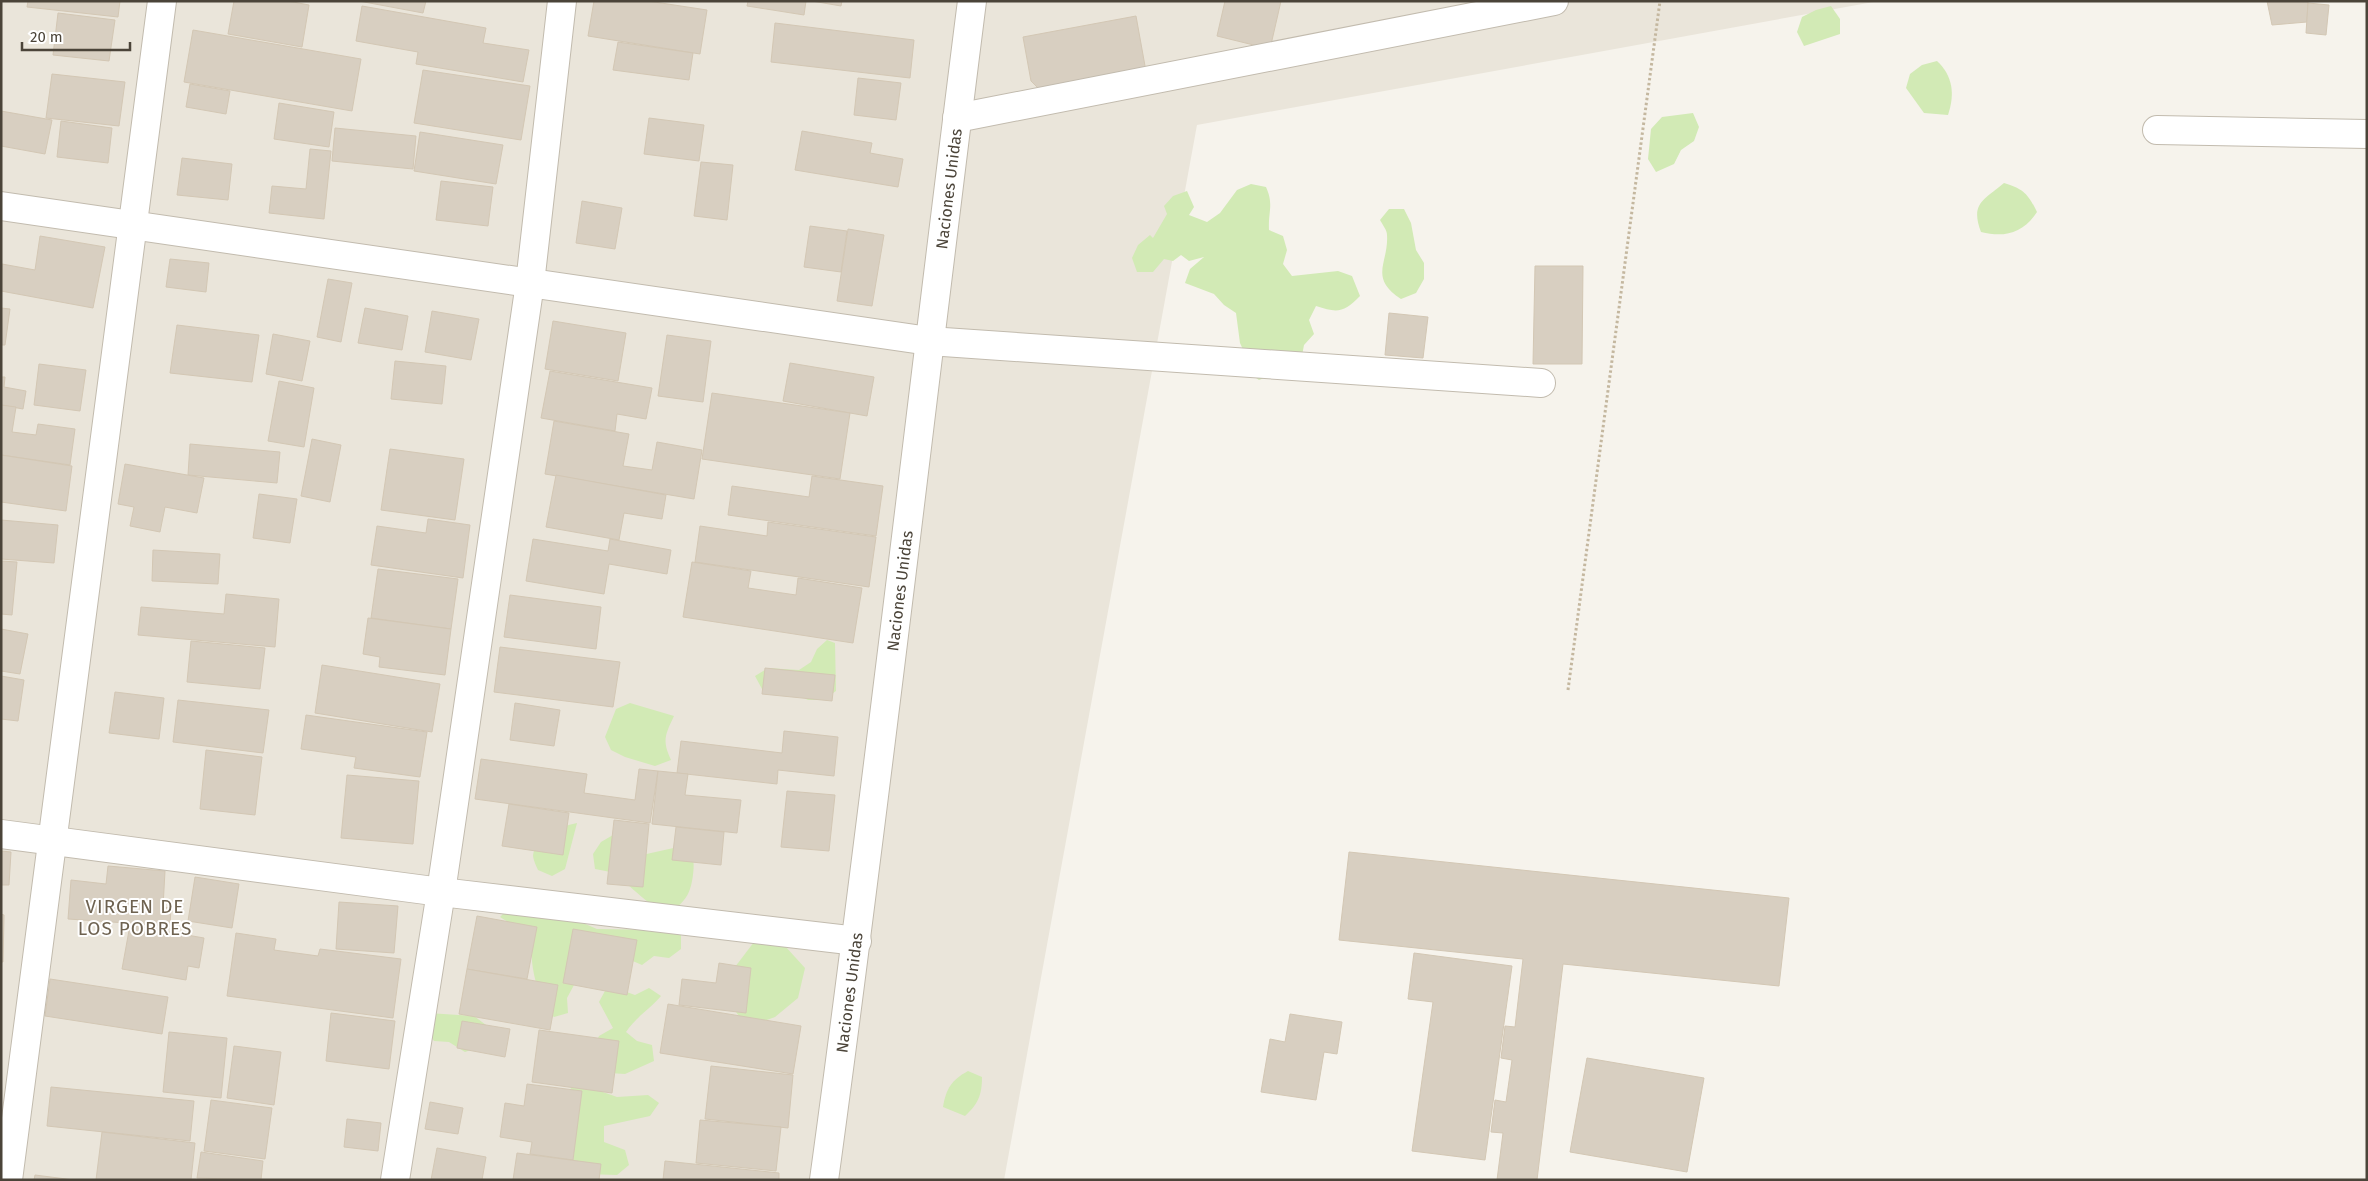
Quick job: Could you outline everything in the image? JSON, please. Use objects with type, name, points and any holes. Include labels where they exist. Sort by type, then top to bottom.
[{"type":"street","points":[[8,1180],[162,1]]},
{"type":"street","points":[[395,1180],[441,892],[530,283],[562,1]]},
{"type":"street","name":"Naciones Unidas","points":[[824,1180],[857,941],[928,341],[972,1]]},
{"type":"street","points":[[957,118],[1483,8],[1554,1]]},
{"type":"street","points":[[2157,130],[2367,134]]},
{"type":"street","points":[[1,206],[928,341],[1541,383]]},
{"type":"street","points":[[1,834],[441,892],[857,941]]},
{"type":"path","points":[[1568,690],[1660,1]]},
{"type":"shaded area","points":[[1,1],[1879,1],[1197,125],[1004,1180],[1,1180]]},
{"type":"green space","points":[[1831,6],[1840,19],[1840,34],[1804,46],[1797,32],[1802,17],[1816,10]]},
{"type":"green space","points":[[1937,61],[1946,73],[1951,86],[1952,93],[1948,115],[1924,113],[1906,88],[1910,74],[1922,65]]},
{"type":"green space","points":[[1693,113],[1699,127],[1694,141],[1681,150],[1674,164],[1656,172],[1648,159],[1651,129],[1662,117]]},
{"type":"green space","points":[[2004,183],[2025,193],[2037,212],[2026,225],[2013,232],[1990,234],[1981,232],[1977,214],[1978,208],[1985,198]]},
{"type":"green space","points":[[1251,184],[1266,187],[1270,204],[1269,230],[1283,236],[1287,250],[1283,264],[1292,276],[1338,271],[1352,276],[1360,296],[1349,306],[1340,310],[1329,310],[1316,306],[1309,320],[1314,334],[1304,345],[1301,361],[1288,369],[1259,380],[1246,371],[1246,356],[1240,343],[1236,313],[1224,305],[1214,294],[1185,283],[1190,269],[1204,257],[1189,261],[1181,255],[1173,261],[1164,259],[1153,272],[1137,272],[1132,258],[1138,245],[1150,235],[1153,238],[1167,214],[1164,206],[1173,196],[1187,191],[1194,207],[1189,215],[1207,222],[1220,213],[1237,190]]},
{"type":"green space","points":[[1389,209],[1404,209],[1411,223],[1416,250],[1424,263],[1424,279],[1416,293],[1401,299],[1385,284],[1382,269],[1387,235],[1380,220]]},
{"type":"green space","points":[[827,640],[835,643],[836,691],[823,700],[808,700],[794,693],[777,694],[762,689],[755,676],[768,668],[799,670],[811,662],[817,649]]},
{"type":"green space","points":[[630,703],[674,716],[668,728],[666,738],[666,748],[671,760],[655,766],[625,757],[611,750],[605,737],[616,709]]},
{"type":"green space","points":[[577,823],[565,869],[552,876],[538,870],[533,855],[539,842],[557,829]]},
{"type":"green space","points":[[613,835],[633,857],[687,845],[693,857],[693,877],[688,894],[679,906],[669,910],[659,908],[610,872],[595,869],[593,854],[601,842]]},
{"type":"green space","points":[[511,906],[569,917],[597,929],[666,930],[681,934],[681,949],[669,958],[654,956],[642,965],[628,959],[574,985],[567,998],[568,1013],[554,1017],[542,1007],[533,970],[532,948],[513,925],[500,917]]},
{"type":"green space","points":[[754,942],[785,946],[805,968],[798,998],[775,1017],[747,1027],[725,997],[735,967]]},
{"type":"green space","points":[[649,988],[661,996],[626,1032],[637,1041],[652,1045],[654,1061],[625,1074],[609,1073],[592,1050],[599,1036],[613,1028],[599,1002],[606,989],[621,990],[635,995]]},
{"type":"green space","points":[[428,1013],[474,1016],[486,1025],[480,1047],[465,1052],[449,1042],[434,1041],[426,1029]]},
{"type":"green space","points":[[968,1071],[982,1077],[982,1083],[978,1099],[965,1116],[943,1107],[951,1085]]},
{"type":"green space","points":[[577,1078],[592,1081],[603,1092],[617,1097],[648,1095],[659,1103],[650,1116],[604,1126],[604,1142],[625,1150],[629,1165],[617,1175],[586,1174],[571,1170],[574,1155],[555,1115]]},
{"type":"building","points":[[28,1],[120,1],[118,17],[27,7]]},
{"type":"building","points":[[234,1],[288,1],[309,5],[302,47],[228,34]]},
{"type":"building","points":[[359,1],[426,1],[423,13]]},
{"type":"building","points":[[594,1],[648,1],[707,10],[700,54],[588,36]]},
{"type":"building","points":[[748,1],[806,1],[804,15],[747,6]]},
{"type":"building","points":[[812,1],[842,1],[841,6]]},
{"type":"building","points":[[1225,1],[1281,1],[1270,49],[1217,36]]},
{"type":"building","points":[[2267,1],[2308,1],[2307,22],[2272,25]]},
{"type":"building","points":[[2308,3],[2329,5],[2326,35],[2306,33]]},
{"type":"building","points":[[362,6],[486,28],[483,43],[529,50],[523,82],[416,64],[418,52],[356,41]]},
{"type":"building","points":[[58,13],[115,20],[109,61],[53,55]]},
{"type":"building","points":[[1136,16],[1147,77],[1046,96],[1031,81],[1023,37]]},
{"type":"building","points":[[775,23],[914,40],[910,78],[771,62]]},
{"type":"building","points":[[193,30],[361,59],[352,111],[184,82]]},
{"type":"building","points":[[618,42],[693,53],[689,80],[613,70]]},
{"type":"building","points":[[423,70],[530,86],[521,140],[414,123]]},
{"type":"building","points":[[52,74],[125,82],[119,126],[46,118]]},
{"type":"building","points":[[858,78],[901,83],[896,120],[854,115]]},
{"type":"building","points":[[190,84],[230,91],[226,114],[186,107]]},
{"type":"building","points":[[279,103],[334,112],[329,147],[274,139]]},
{"type":"building","points":[[1,111],[52,120],[45,154],[1,146]]},
{"type":"building","points":[[649,118],[704,125],[699,161],[644,154]]},
{"type":"building","points":[[61,121],[112,128],[108,163],[57,157]]},
{"type":"building","points":[[335,128],[416,136],[413,169],[332,161]]},
{"type":"building","points":[[802,131],[872,143],[870,153],[903,159],[898,187],[795,170]]},
{"type":"building","points":[[420,132],[503,145],[496,184],[414,171]]},
{"type":"building","points":[[310,149],[331,151],[324,219],[269,213],[272,186],[306,189]]},
{"type":"building","points":[[182,158],[232,164],[228,200],[177,195]]},
{"type":"building","points":[[701,162],[733,165],[727,220],[694,216]]},
{"type":"building","points":[[441,181],[493,187],[488,226],[436,220]]},
{"type":"building","points":[[582,201],[622,208],[615,249],[576,243]]},
{"type":"building","points":[[810,226],[847,231],[841,272],[804,267]]},
{"type":"building","points":[[848,229],[884,235],[872,306],[837,301]]},
{"type":"building","points":[[40,236],[105,247],[93,308],[1,291],[2,264],[35,270]]},
{"type":"building","points":[[170,259],[209,263],[206,292],[166,287]]},
{"type":"building","points":[[1535,266],[1583,266],[1582,364],[1533,364]]},
{"type":"building","points":[[328,279],[352,283],[341,342],[317,337]]},
{"type":"building","points":[[1,308],[10,309],[5,345],[1,345]]},
{"type":"building","points":[[365,308],[408,316],[402,350],[358,343]]},
{"type":"building","points":[[432,311],[479,319],[471,360],[425,352]]},
{"type":"building","points":[[1389,313],[1428,317],[1423,358],[1385,355]]},
{"type":"building","points":[[553,321],[626,333],[618,381],[545,369]]},
{"type":"building","points":[[177,325],[259,335],[252,382],[170,373]]},
{"type":"building","points":[[273,334],[310,341],[302,381],[266,374]]},
{"type":"building","points":[[667,335],[711,341],[703,402],[658,396]]},
{"type":"building","points":[[395,361],[446,366],[442,404],[391,399]]},
{"type":"building","points":[[790,363],[874,377],[867,416],[783,401]]},
{"type":"building","points":[[39,364],[86,370],[80,411],[34,405]]},
{"type":"building","points":[[550,371],[652,388],[646,419],[617,414],[615,431],[541,418]]},
{"type":"building","points":[[1,377],[5,377],[4,387],[26,391],[23,409],[1,405]]},
{"type":"building","points":[[279,381],[314,388],[304,447],[268,441]]},
{"type":"building","points":[[712,393],[850,413],[840,479],[702,459]]},
{"type":"building","points":[[1,405],[16,407],[12,432],[36,435],[38,424],[75,429],[70,465],[1,455]]},
{"type":"building","points":[[554,421],[629,434],[623,466],[652,470],[657,442],[702,450],[694,499],[545,474]]},
{"type":"building","points":[[312,439],[341,445],[330,502],[301,496]]},
{"type":"building","points":[[190,444],[280,452],[277,483],[188,475]]},
{"type":"building","points":[[390,449],[464,459],[455,520],[381,510]]},
{"type":"building","points":[[1,455],[72,466],[66,511],[1,502]]},
{"type":"building","points":[[125,464],[204,478],[197,513],[165,507],[160,532],[130,526],[134,507],[118,504]]},
{"type":"building","points":[[556,475],[666,495],[662,519],[624,513],[619,540],[546,527]]},
{"type":"building","points":[[812,476],[883,486],[876,536],[728,515],[732,486],[809,497]]},
{"type":"building","points":[[259,494],[297,499],[290,543],[253,538]]},
{"type":"building","points":[[428,519],[470,525],[463,578],[371,565],[377,526],[426,533]]},
{"type":"building","points":[[1,520],[58,525],[54,563],[1,559]]},
{"type":"building","points":[[768,522],[876,537],[869,587],[695,562],[700,526],[767,536]]},
{"type":"building","points":[[533,539],[608,551],[610,539],[671,550],[667,574],[609,564],[604,594],[526,581]]},
{"type":"building","points":[[153,550],[220,554],[218,584],[152,581]]},
{"type":"building","points":[[1,561],[17,562],[12,615],[1,614]]},
{"type":"building","points":[[692,562],[751,571],[748,588],[796,595],[798,578],[862,588],[853,643],[683,617]]},
{"type":"building","points":[[378,569],[458,579],[451,629],[371,618]]},
{"type":"building","points":[[226,594],[279,599],[275,647],[138,635],[141,607],[224,614]]},
{"type":"building","points":[[510,595],[601,607],[596,649],[504,637]]},
{"type":"building","points":[[368,618],[451,629],[445,675],[379,667],[380,657],[363,654]]},
{"type":"building","points":[[1,629],[28,634],[20,674],[1,671]]},
{"type":"building","points":[[191,641],[265,648],[260,689],[187,682]]},
{"type":"building","points":[[500,647],[620,662],[613,707],[494,692]]},
{"type":"building","points":[[322,665],[440,684],[432,732],[315,713]]},
{"type":"building","points":[[765,668],[835,675],[832,701],[762,694]]},
{"type":"building","points":[[1,676],[24,680],[18,721],[1,719]]},
{"type":"building","points":[[115,692],[164,698],[159,739],[109,733]]},
{"type":"building","points":[[178,700],[269,710],[263,753],[173,742]]},
{"type":"building","points":[[515,703],[560,710],[554,746],[510,740]]},
{"type":"building","points":[[306,715],[427,732],[420,777],[354,768],[356,757],[301,749]]},
{"type":"building","points":[[784,731],[838,737],[834,776],[778,770],[777,784],[677,773],[681,741],[782,753]]},
{"type":"building","points":[[206,750],[262,757],[255,815],[200,809]]},
{"type":"building","points":[[481,759],[587,774],[584,793],[635,800],[639,769],[658,771],[650,823],[475,799]]},
{"type":"building","points":[[658,771],[688,774],[685,795],[741,800],[737,833],[652,824]]},
{"type":"building","points":[[347,775],[419,781],[413,844],[341,838]]},
{"type":"building","points":[[787,791],[835,795],[829,851],[781,847]]},
{"type":"building","points":[[509,804],[569,813],[563,855],[502,846]]},
{"type":"building","points":[[614,820],[649,824],[643,887],[607,884]]},
{"type":"building","points":[[676,827],[724,832],[721,865],[672,860]]},
{"type":"building","points":[[1,851],[11,852],[9,885],[1,885]]},
{"type":"building","points":[[1349,852],[1789,898],[1779,986],[1563,964],[1537,1180],[1497,1180],[1503,1133],[1491,1132],[1495,1100],[1506,1102],[1512,1060],[1501,1058],[1505,1026],[1515,1027],[1523,959],[1339,940]]},
{"type":"building","points":[[108,866],[165,871],[163,907],[171,908],[170,926],[68,919],[71,880],[106,884]]},
{"type":"building","points":[[195,877],[239,884],[232,928],[188,921]]},
{"type":"building","points":[[339,902],[398,906],[394,953],[336,949]]},
{"type":"building","points":[[1,914],[4,915],[3,962],[1,962]]},
{"type":"building","points":[[477,916],[537,927],[527,979],[467,969]]},
{"type":"building","points":[[130,925],[204,938],[199,968],[188,966],[186,980],[122,969]]},
{"type":"building","points":[[573,929],[637,940],[627,995],[563,983]]},
{"type":"building","points":[[236,933],[276,939],[274,950],[318,956],[320,949],[401,959],[393,1018],[227,996]]},
{"type":"building","points":[[1414,953],[1512,966],[1485,1160],[1412,1151],[1433,1002],[1408,999]]},
{"type":"building","points":[[719,963],[751,968],[746,1013],[679,1005],[682,979],[716,983]]},
{"type":"building","points":[[467,969],[558,985],[550,1030],[459,1014]]},
{"type":"building","points":[[50,979],[168,997],[162,1034],[45,1016]]},
{"type":"building","points":[[668,1004],[801,1026],[793,1074],[660,1053]]},
{"type":"building","points":[[331,1013],[395,1021],[389,1069],[326,1061]]},
{"type":"building","points":[[1290,1014],[1342,1022],[1337,1054],[1324,1052],[1316,1100],[1261,1092],[1270,1039],[1285,1042]]},
{"type":"building","points":[[462,1021],[510,1029],[505,1057],[457,1048]]},
{"type":"building","points":[[539,1030],[619,1041],[612,1093],[532,1082]]},
{"type":"building","points":[[169,1032],[227,1038],[221,1098],[163,1092]]},
{"type":"building","points":[[234,1046],[281,1052],[274,1105],[227,1098]]},
{"type":"building","points":[[1587,1058],[1704,1078],[1687,1172],[1570,1152]]},
{"type":"building","points":[[711,1066],[793,1075],[788,1128],[705,1119]]},
{"type":"building","points":[[527,1084],[582,1091],[573,1160],[530,1154],[532,1142],[500,1137],[505,1103],[524,1106]]},
{"type":"building","points":[[51,1087],[194,1101],[190,1141],[47,1126]]},
{"type":"building","points":[[211,1100],[272,1108],[265,1159],[204,1151]]},
{"type":"building","points":[[430,1102],[463,1108],[458,1134],[425,1129]]},
{"type":"building","points":[[347,1119],[381,1123],[378,1151],[344,1147]]},
{"type":"building","points":[[700,1120],[781,1127],[776,1171],[696,1163]]},
{"type":"building","points":[[102,1132],[195,1143],[191,1180],[96,1180]]},
{"type":"building","points":[[437,1148],[486,1157],[482,1180],[431,1180]]},
{"type":"building","points":[[201,1152],[263,1161],[261,1180],[197,1178]]},
{"type":"building","points":[[517,1153],[601,1164],[599,1180],[513,1180]]},
{"type":"building","points":[[665,1161],[779,1173],[779,1180],[663,1180]]},
{"type":"building","points":[[35,1175],[74,1180],[34,1180]]},
{"type":"district","name":"VIRGEN DE LOS POBRES","points":[[135,917]]}]
